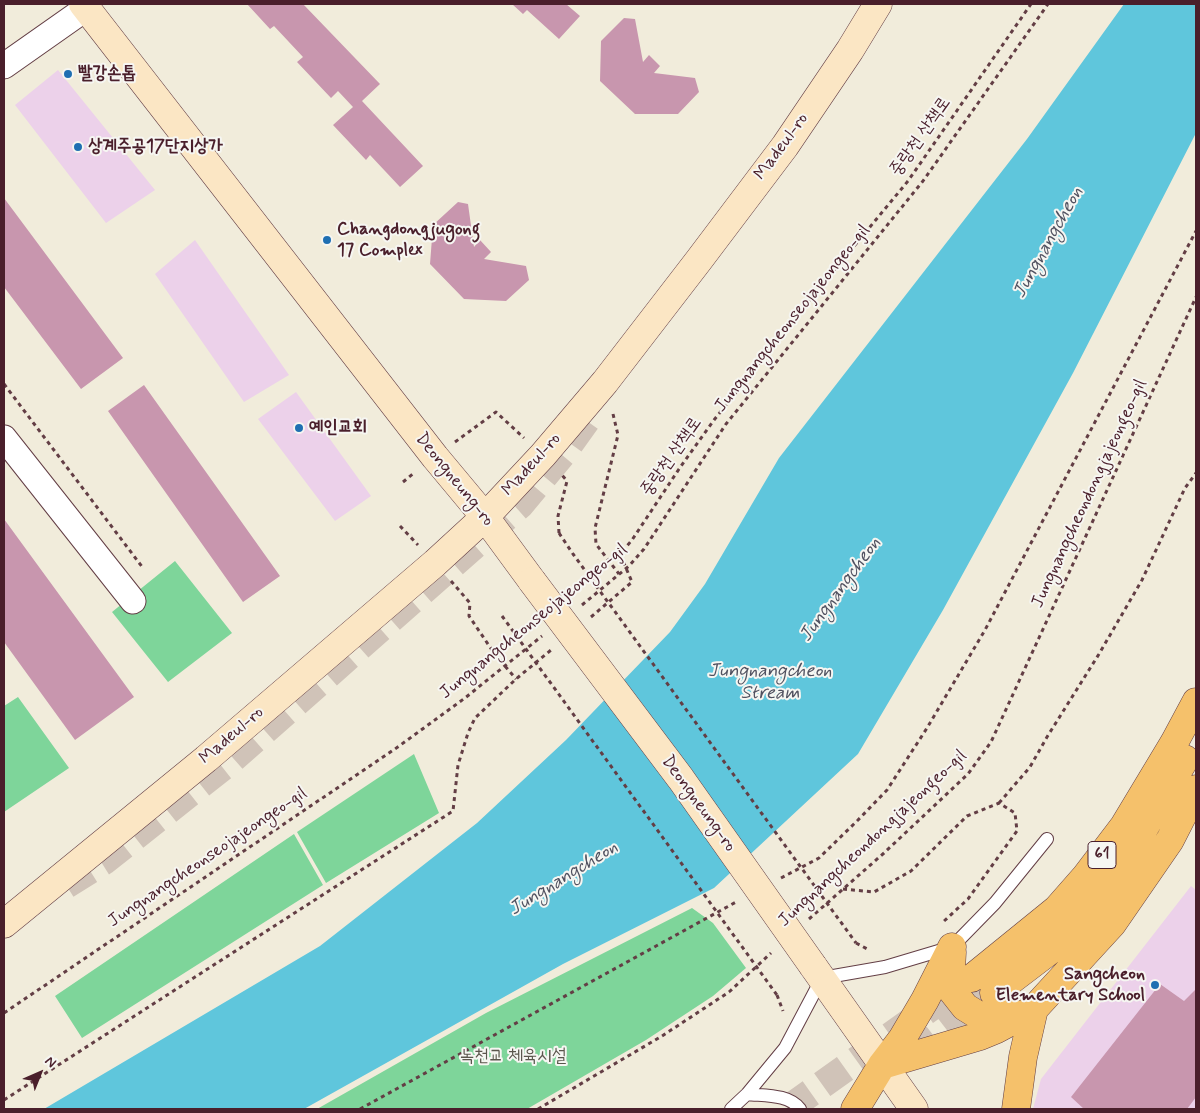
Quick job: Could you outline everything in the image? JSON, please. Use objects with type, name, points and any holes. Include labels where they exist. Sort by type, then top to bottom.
[{"type":"highway","name":"61","points":[[972,978],[1057,910],[1086,876],[1124,826],[1174,743],[1196,702]]},
{"type":"highway","name":"61","points":[[994,993],[1057,944],[1088,915],[1124,864],[1184,761],[1196,736]]},
{"type":"highway","points":[[882,1065],[980,1036],[1034,1009],[1112,924],[1170,840],[1196,789]]},
{"type":"highway","points":[[946,936],[950,988],[965,1007],[986,1020],[1034,1009]]},
{"type":"highway","points":[[855,1109],[882,1065],[902,1039],[925,1000],[946,936]]},
{"type":"highway","points":[[1016,1109],[1023,1057],[1034,1009]]},
{"type":"main road","name":"Madeul-ro","points":[[4,924],[206,759],[435,563],[484,517],[543,455],[605,382],[785,146],[850,50],[878,4]]},
{"type":"main road","name":"Deongneung-ro","points":[[87,5],[484,517],[682,779],[914,1109]]},
{"type":"main road","name":"Madeul-ro","points":[[4,905],[98,846]]},
{"type":"street","points":[[4,66],[87,5]]},
{"type":"street","points":[[4,438],[132,601]]},
{"type":"lane","points":[[731,1109],[748,1094],[785,1048],[818,972],[885,967],[946,936],[996,903],[1048,839]]},
{"type":"lane","points":[[748,1094],[775,1096],[794,1101],[800,1109]]},
{"type":"path","name":"중랑천 산책로","points":[[584,623],[632,582],[620,554],[632,540],[714,420],[807,303],[908,181],[1031,4]]},
{"type":"path","name":"Jungnangcheonseojajeongeo-gil","points":[[577,608],[626,568],[644,549],[726,424],[923,181],[1048,4]]},
{"type":"path","points":[[776,881],[819,858],[887,790],[927,728],[985,630],[1196,231]]},
{"type":"path","name":"Jungnangcheondongjajeongeo-gil","points":[[808,920],[884,853],[968,774],[991,742],[1196,297]]},
{"type":"path","points":[[605,382],[618,434],[595,528],[596,544],[619,574]]},
{"type":"path","points":[[4,384],[143,568]]},
{"type":"path","points":[[403,482],[496,412],[543,455],[567,481],[558,516],[559,533],[856,942]]},
{"type":"path","points":[[842,889],[874,892],[911,871],[968,816],[999,803],[1030,767],[1142,580],[1185,488],[1196,473]]},
{"type":"path","points":[[470,603],[469,616],[504,666],[516,679]]},
{"type":"path","points":[[502,616],[777,995],[784,1015]]},
{"type":"path","name":"Jungnangcheonseojajeongeo-gil","points":[[4,1013],[395,748],[465,698],[546,633]]},
{"type":"path","points":[[4,1100],[453,811],[458,765],[475,718],[516,679],[554,648]]},
{"type":"path","points":[[946,936],[968,899],[1017,831],[1015,813],[999,803]]},
{"type":"path","points":[[360,1109],[741,900]]},
{"type":"path","points":[[538,1109],[662,1036],[729,992],[772,953]]},
{"type":"shaded area","points":[[58,70],[155,190],[106,223],[15,105]]},
{"type":"shaded area","points":[[195,240],[289,375],[244,402],[155,274]]},
{"type":"shaded area","points":[[296,392],[371,496],[335,521],[258,419]]},
{"type":"shaded area","name":"Sangcheon Elementary School","points":[[1191,886],[1196,890],[1196,1109],[1033,1109],[1041,1079]]},
{"type":"green space","points":[[175,561],[232,633],[168,682],[112,612]]},
{"type":"green space","points":[[18,697],[69,768],[4,812],[4,706]]},
{"type":"green space","points":[[414,754],[439,813],[326,883],[297,832]]},
{"type":"green space","points":[[294,834],[323,885],[82,1038],[55,996]]},
{"type":"green space","name":"녹천교 체육시설","points":[[692,908],[713,923],[746,968],[713,996],[646,1040],[527,1109],[317,1109],[486,1013]]},
{"type":"water","name":"Jungnangcheon Stream","points":[[1124,4],[1196,4],[1196,133],[1073,373],[943,610],[858,754],[714,888],[563,964],[304,1109],[44,1109],[320,946],[477,823],[566,740],[670,632],[705,584],[779,458],[1027,139]]},
{"type":"building","points":[[247,4],[303,4],[380,84],[362,101],[423,166],[400,187],[370,155],[366,160],[333,125],[353,107],[338,91],[331,98],[297,62],[303,57],[274,26],[270,29]]},
{"type":"building","points":[[512,4],[566,4],[580,16],[559,39],[527,10],[523,14]]},
{"type":"building","points":[[624,18],[635,19],[643,62],[649,55],[660,66],[654,73],[695,78],[699,92],[678,114],[635,114],[600,81],[601,41]]},
{"type":"building","points":[[4,198],[123,358],[81,389],[4,287]]},
{"type":"building","points":[[458,202],[468,204],[474,247],[480,240],[491,252],[484,259],[526,266],[529,280],[506,301],[464,299],[430,264],[433,225]]},
{"type":"building","points":[[144,385],[280,576],[243,602],[108,411]]},
{"type":"building","points":[[4,519],[134,697],[75,740],[4,642]]},
{"type":"building","points":[[1160,984],[1184,1001],[1196,991],[1196,1097],[1187,1109],[1084,1109],[1071,1097]]},
{"type":"tunnel","points":[[66,885],[104,861],[229,762],[520,505],[564,452],[589,417]]},
{"type":"tunnel","points":[[788,1109],[972,978]]},
{"type":"tunnel","points":[[913,1055],[994,993]]},
{"type":"place","name":"빨강손톱","points":[[68,74]]},
{"type":"place","name":"상계주공17단지상가","points":[[78,147]]},
{"type":"place","name":"Changdongjugong 17 Complex","points":[[327,240]]},
{"type":"place","name":"예인교회","points":[[299,428]]},
{"type":"place","name":"Sangcheon Elementary School","points":[[1155,985]]},
{"type":"water label","name":"Jungnangcheon","points":[[1049,243]]},
{"type":"water label","name":"Jungnangcheon","points":[[841,590]]},
{"type":"water label","name":"Jungnangcheon","points":[[564,879]]}]
